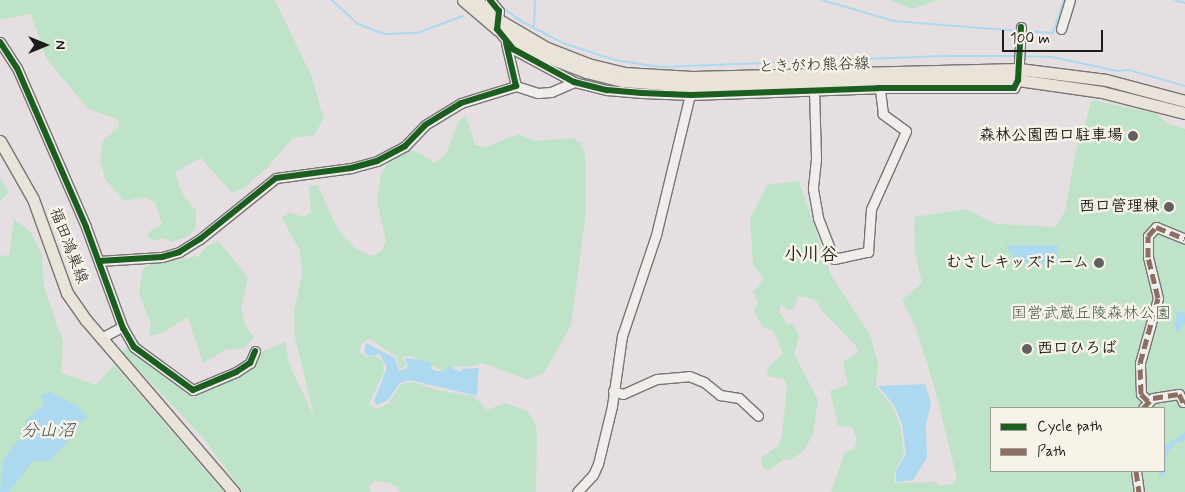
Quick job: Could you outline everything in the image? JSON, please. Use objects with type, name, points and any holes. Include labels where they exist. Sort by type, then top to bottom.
[{"type":"main road","name":"ときがわ熊谷線","points":[[463,0],[478,13],[545,47],[588,64],[692,86],[878,84],[1018,75],[1102,92],[1185,113]]},
{"type":"main road","name":"ときがわ熊谷線","points":[[476,0],[495,20]]},
{"type":"main road","name":"ときがわ熊谷線","points":[[692,86],[1018,75],[1106,80],[1185,101]]},
{"type":"main road","name":"福田鴻巣線","points":[[0,141],[34,200],[68,293],[101,338],[234,492]]},
{"type":"street","points":[[490,0],[498,8],[495,20],[506,43],[516,86]]},
{"type":"street","points":[[1060,29],[1070,0]]},
{"type":"street","points":[[1018,75],[1021,27]]},
{"type":"street","points":[[0,42],[21,76],[99,261],[122,327],[134,347],[193,390],[236,372],[250,363],[255,351]]},
{"type":"street","points":[[506,43],[574,82],[607,90],[692,86],[814,90],[878,84],[883,114],[906,131],[871,209],[868,252],[834,259],[818,218],[813,189],[816,159],[814,90]]},
{"type":"street","points":[[99,261],[162,257],[179,252],[200,239],[276,178],[351,168],[376,161],[405,146],[425,125],[461,103],[516,86],[538,93],[551,92],[574,82]]},
{"type":"street","points":[[577,492],[593,475],[598,464],[622,336],[656,235],[692,86]]},
{"type":"street","points":[[1185,238],[1156,227],[1148,236],[1148,257],[1158,298],[1140,363],[1141,394],[1145,405],[1179,394],[1185,401]]},
{"type":"street","points":[[101,338],[122,327]]},
{"type":"street","points":[[613,391],[623,394],[657,379],[689,376],[704,382],[720,395],[739,398],[758,416]]},
{"type":"street","points":[[1136,472],[1139,492]]},
{"type":"green space","points":[[0,0],[275,0],[311,75],[324,118],[314,135],[293,138],[267,168],[245,187],[232,193],[201,158],[175,172],[182,193],[196,211],[196,228],[187,237],[171,242],[163,238],[155,241],[148,237],[149,232],[162,224],[155,203],[145,197],[124,201],[105,179],[100,161],[103,140],[120,126],[117,119],[88,109],[46,58],[31,14],[0,20]]},
{"type":"green space","points":[[889,0],[939,0],[912,9]]},
{"type":"green space","name":"国営武蔵丘陵森林公園","points":[[1092,100],[1157,114],[1167,123],[1185,129],[1185,492],[831,492],[845,452],[854,449],[857,440],[852,427],[838,426],[830,391],[848,385],[843,362],[858,352],[856,346],[821,310],[818,303],[811,298],[798,296],[795,307],[788,311],[782,304],[779,312],[787,323],[794,325],[799,336],[794,354],[818,400],[813,434],[805,449],[791,460],[784,459],[769,470],[763,468],[761,458],[778,446],[782,436],[787,386],[784,379],[768,376],[767,368],[783,354],[773,330],[762,327],[754,310],[758,302],[753,292],[764,279],[753,264],[750,219],[767,185],[799,181],[831,275],[869,333],[878,363],[876,387],[892,405],[900,425],[904,454],[895,472],[894,483],[935,482],[940,486],[952,484],[957,479],[936,393],[916,328],[902,300],[922,283],[915,251],[914,217],[966,209],[996,224],[1056,227],[1065,211],[1076,151]]},
{"type":"green space","points":[[466,116],[475,145],[485,147],[519,134],[534,141],[573,138],[581,143],[585,155],[586,212],[571,325],[544,373],[528,380],[482,363],[468,367],[456,366],[450,374],[411,356],[402,357],[407,366],[399,369],[397,357],[369,339],[361,344],[360,352],[366,357],[375,356],[383,361],[384,372],[369,404],[377,409],[389,403],[401,384],[414,382],[436,390],[474,396],[487,410],[505,403],[527,411],[535,422],[537,433],[536,492],[400,492],[397,487],[390,483],[375,481],[368,486],[371,492],[243,492],[205,440],[122,352],[129,345],[145,361],[175,378],[193,397],[258,353],[285,342],[289,364],[314,416],[295,337],[294,312],[302,274],[300,251],[282,218],[288,212],[304,217],[311,212],[309,185],[318,186],[338,230],[357,249],[371,256],[382,251],[386,241],[377,201],[381,173],[390,160],[404,149],[420,153],[434,163],[446,154],[459,120]]},
{"type":"green space","points":[[0,177],[9,192],[0,202]]},
{"type":"green space","points":[[14,219],[31,232],[42,255],[44,287],[63,341],[61,373],[96,385],[114,365],[224,492],[0,492],[0,256],[9,255]]},
{"type":"green space","points":[[218,241],[248,277],[241,308],[245,325],[254,337],[244,348],[225,350],[203,363],[188,317],[164,332],[149,336],[151,325],[139,293],[143,268],[150,264],[199,256],[206,247]]},
{"type":"water","points":[[1005,245],[1058,245],[1058,264],[1017,262]]},
{"type":"water","points":[[1178,310],[1185,313],[1185,323],[1177,333],[1174,324]]},
{"type":"water","points":[[366,343],[395,358],[399,371],[408,367],[405,358],[431,362],[432,369],[437,371],[446,371],[447,366],[461,372],[462,369],[479,368],[477,396],[410,380],[400,383],[388,400],[377,405],[374,401],[387,368],[380,354],[368,356],[364,352]]},
{"type":"water","points":[[925,384],[931,402],[926,425],[927,458],[913,480],[896,482],[896,471],[906,454],[902,424],[894,405],[878,386]]},
{"type":"water","name":"分山沼","points":[[50,392],[79,407],[88,418],[76,425],[67,442],[49,461],[33,461],[9,492],[0,492],[3,460],[25,432],[25,421],[44,404],[41,395]]},
{"type":"water","points":[[1185,432],[1185,440],[1175,443],[1167,453],[1166,475],[1159,477],[1158,472],[1165,472],[1165,445]]},
{"type":"waterway","points":[[332,0],[358,24],[384,34],[417,33],[463,16]]},
{"type":"waterway","points":[[534,27],[535,0]]},
{"type":"waterway","points":[[822,0],[894,21],[1019,31]]},
{"type":"waterway","points":[[1023,31],[1053,33],[1064,0]]},
{"type":"waterway","points":[[1175,0],[1185,3]]},
{"type":"waterway","points":[[499,5],[521,21],[563,43],[615,60],[659,67],[949,56],[1017,56]]},
{"type":"waterway","points":[[1021,56],[1052,57],[1118,71],[1129,70],[1185,86]]},
{"type":"marked path","points":[[1148,401],[1141,394],[1140,363],[1158,298],[1148,257],[1148,236],[1156,227],[1185,239]]},
{"type":"marked path","points":[[1144,407],[1153,398],[1179,394],[1183,402],[1185,401]]},
{"type":"marked path","points":[[1136,472],[1139,492]]},
{"type":"cycle path","points":[[490,0],[499,11],[497,29],[513,49],[574,82],[607,90],[642,93],[691,95],[878,88],[1014,88],[1018,80],[1021,27]]},
{"type":"cycle path","points":[[0,42],[17,68],[86,227],[123,328],[134,347],[193,390],[236,372],[250,363],[255,351]]},
{"type":"cycle path","points":[[99,261],[162,257],[179,252],[200,239],[276,178],[351,168],[377,161],[405,146],[425,125],[461,103],[516,86],[506,43]]},
{"type":"place","name":"森林公園西口駐車場","points":[[1133,136]]},
{"type":"place","name":"西口管理棟","points":[[1169,207]]},
{"type":"place","name":"むさしキッズドーム","points":[[1099,263]]},
{"type":"place","name":"西口ひろば","points":[[1027,349]]},
{"type":"district","name":"小川谷","points":[[811,255]]}]
